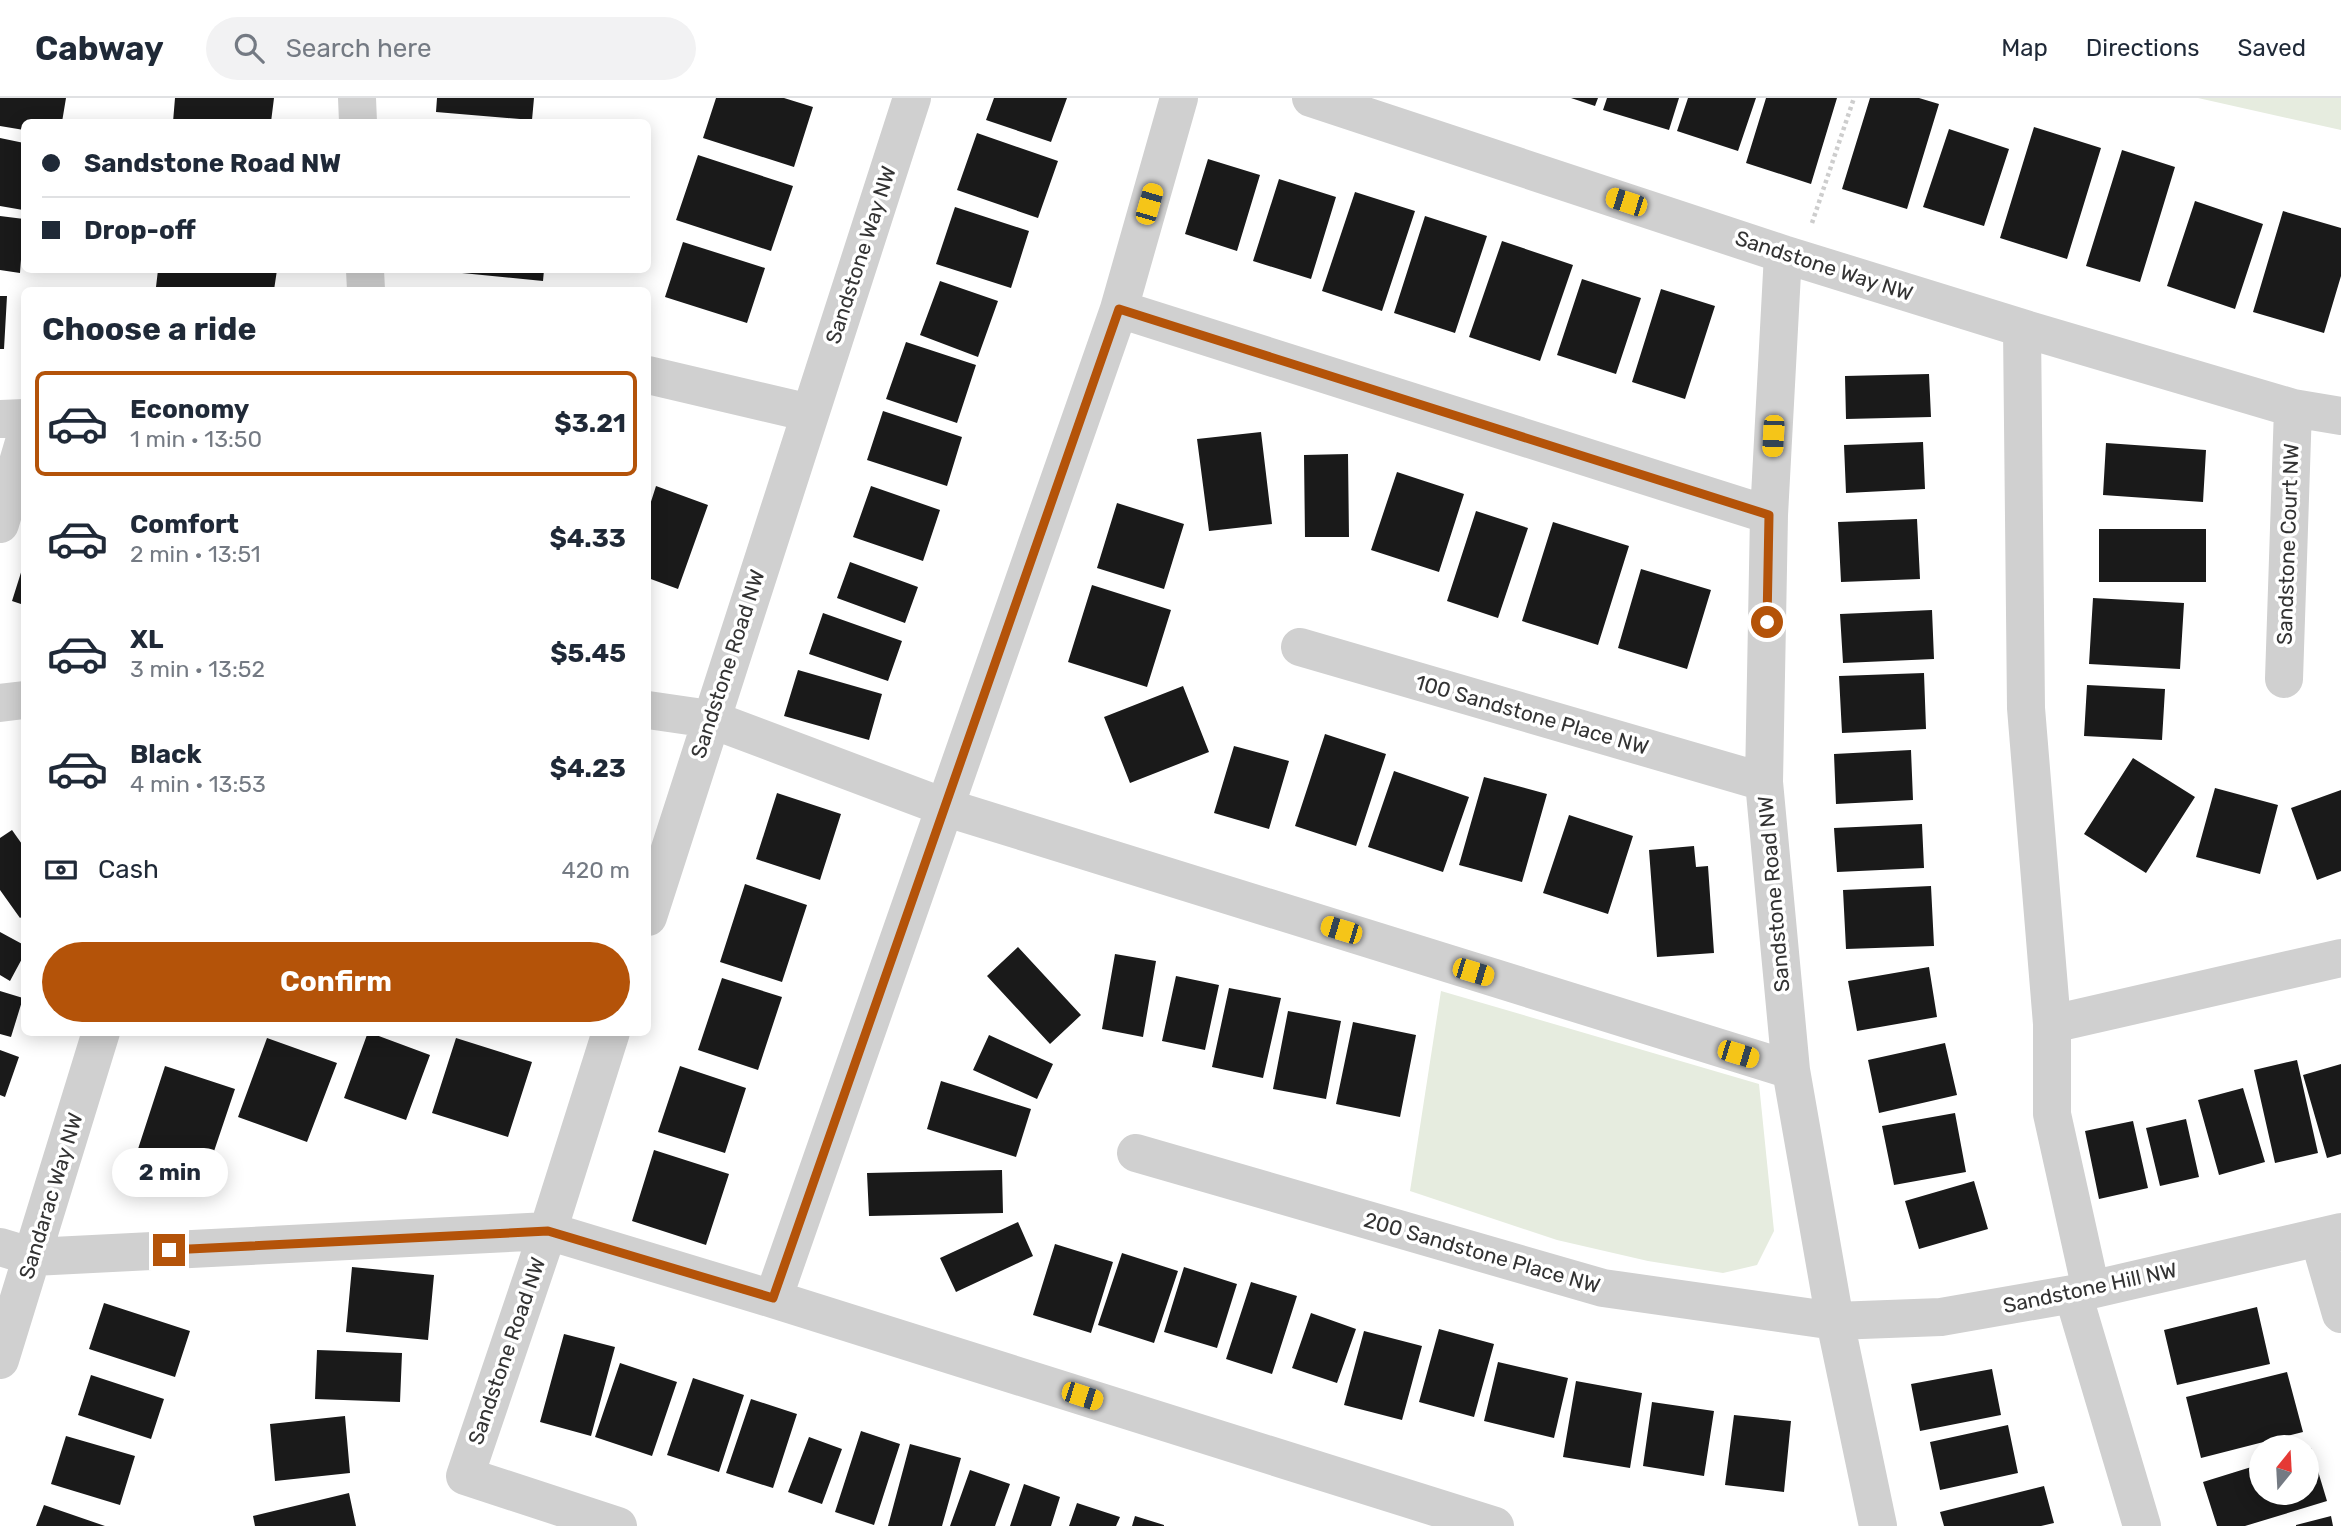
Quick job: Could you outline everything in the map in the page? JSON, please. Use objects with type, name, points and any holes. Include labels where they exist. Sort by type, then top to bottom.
[{"type":"street","points":[[357,98],[358,119]]},
{"type":"street","name":"Sandstone Way NW","points":[[810,413],[912,98]]},
{"type":"street","points":[[773,1298],[1119,309],[1179,98]]},
{"type":"street","name":"Sandstone Way NW","points":[[1311,98],[1783,254],[2021,328],[2292,408],[2341,416]]},
{"type":"street","name":"Sandstone Road NW","points":[[1783,254],[1769,515],[1764,782],[1791,1070],[1835,1321],[1878,1526]]},
{"type":"street","points":[[1119,309],[1769,515]]},
{"type":"street","points":[[2021,328],[2026,708],[2052,1024],[2052,1114],[2082,1292],[2143,1526]]},
{"type":"street","points":[[651,376],[810,413]]},
{"type":"street","name":"Sandstone Court NW","points":[[2284,679],[2292,408]]},
{"type":"street","name":"Sandstone Road NW","points":[[651,907],[810,413]]},
{"type":"street","points":[[0,419],[21,418]]},
{"type":"street","points":[[0,524],[21,452]]},
{"type":"street","name":"100 Sandstone Place NW","points":[[1300,647],[1764,782]]},
{"type":"street","points":[[0,704],[21,700]]},
{"type":"street","points":[[651,710],[710,719],[944,807],[1791,1070]]},
{"type":"street","points":[[2052,1024],[2341,958]]},
{"type":"street","name":"Sandarac Way NW","points":[[0,1360],[16,1252],[99,1036]]},
{"type":"street","name":"Sandstone Road NW","points":[[610,1036],[548,1231],[465,1476],[618,1526]]},
{"type":"street","name":"200 Sandstone Place NW","points":[[1136,1153],[1603,1288],[1835,1321]]},
{"type":"street","points":[[16,1252],[548,1231],[773,1298],[1495,1526]]},
{"type":"street","points":[[2330,1235],[2341,1314]]},
{"type":"street","name":"Sandstone Hill NW","points":[[1835,1321],[1941,1317],[2082,1292],[2330,1235]]},
{"type":"path","points":[[1783,254],[1812,222],[1854,98]]},
{"type":"shaded area","points":[[2198,98],[2341,98],[2341,130]]},
{"type":"shaded area","points":[[1441,991],[1759,1084],[1774,1231],[1757,1265],[1723,1273],[1648,1261],[1557,1240],[1410,1191]]},
{"type":"building","points":[[0,98],[66,98],[62,119],[21,119],[21,130],[0,126]]},
{"type":"building","points":[[175,98],[274,98],[271,119],[173,119]]},
{"type":"building","points":[[437,98],[534,98],[532,119],[436,112]]},
{"type":"building","points":[[716,98],[784,98],[813,107],[794,167],[703,138]]},
{"type":"building","points":[[994,98],[1067,98],[1051,142],[986,120]]},
{"type":"building","points":[[1571,98],[1598,98],[1595,106]]},
{"type":"building","points":[[1607,98],[1679,98],[1669,130],[1603,110]]},
{"type":"building","points":[[1688,98],[1756,98],[1738,151],[1677,131]]},
{"type":"building","points":[[1766,98],[1837,98],[1811,184],[1746,163]]},
{"type":"building","points":[[1870,98],[1919,98],[1939,104],[1907,209],[1842,189]]},
{"type":"building","points":[[2034,127],[2101,148],[2067,259],[2000,238]]},
{"type":"building","points":[[1949,129],[2009,149],[1984,226],[1923,207]]},
{"type":"building","points":[[977,133],[1058,161],[1038,218],[957,190]]},
{"type":"building","points":[[0,138],[21,142],[21,210],[0,206]]},
{"type":"building","points":[[2122,150],[2175,167],[2140,282],[2086,266]]},
{"type":"building","points":[[698,155],[793,186],[771,251],[676,220]]},
{"type":"building","points":[[1208,159],[1260,175],[1237,251],[1185,234]]},
{"type":"building","points":[[1279,179],[1336,197],[1311,279],[1253,261]]},
{"type":"building","points":[[1355,192],[1415,211],[1382,311],[1322,291]]},
{"type":"building","points":[[2195,201],[2263,224],[2235,309],[2167,286]]},
{"type":"building","points":[[955,207],[1029,231],[1011,288],[936,264]]},
{"type":"building","points":[[2283,211],[2341,228],[2341,276],[2324,333],[2253,312]]},
{"type":"building","points":[[0,216],[21,219],[20,273],[0,270]]},
{"type":"building","points":[[1425,216],[1487,236],[1455,333],[1394,313]]},
{"type":"building","points":[[1502,241],[1573,265],[1540,361],[1469,337]]},
{"type":"building","points":[[683,242],[765,268],[747,323],[665,297]]},
{"type":"building","points":[[158,273],[277,273],[274,287],[156,287]]},
{"type":"building","points":[[462,273],[544,273],[543,281]]},
{"type":"building","points":[[1582,279],[1641,298],[1616,374],[1557,355]]},
{"type":"building","points":[[940,281],[998,301],[978,357],[920,335]]},
{"type":"building","points":[[1661,289],[1715,306],[1685,399],[1632,382]]},
{"type":"building","points":[[0,296],[7,296],[4,349],[0,349]]},
{"type":"building","points":[[906,342],[976,365],[957,423],[886,399]]},
{"type":"building","points":[[1929,374],[1931,417],[1846,419],[1845,376]]},
{"type":"building","points":[[883,411],[962,437],[947,486],[867,460]]},
{"type":"building","points":[[1261,432],[1272,524],[1209,531],[1197,439]]},
{"type":"building","points":[[1923,442],[1925,489],[1846,493],[1844,445]]},
{"type":"building","points":[[2106,443],[2206,450],[2203,502],[2103,495]]},
{"type":"building","points":[[1348,454],[1349,537],[1305,537],[1304,455]]},
{"type":"building","points":[[1397,472],[1464,494],[1439,572],[1371,550]]},
{"type":"building","points":[[656,486],[708,505],[678,589],[651,579],[651,502]]},
{"type":"building","points":[[871,486],[940,510],[923,561],[853,537]]},
{"type":"building","points":[[1117,503],[1184,524],[1164,589],[1097,568]]},
{"type":"building","points":[[1476,511],[1528,528],[1498,618],[1447,601]]},
{"type":"building","points":[[1917,519],[1920,579],[1841,582],[1838,522]]},
{"type":"building","points":[[1553,522],[1629,546],[1598,645],[1522,621]]},
{"type":"building","points":[[2099,529],[2206,529],[2206,582],[2099,582]]},
{"type":"building","points":[[850,562],[918,587],[905,623],[837,598]]},
{"type":"building","points":[[1641,569],[1711,590],[1687,669],[1618,648]]},
{"type":"building","points":[[21,572],[21,604],[12,601]]},
{"type":"building","points":[[1092,585],[1171,610],[1147,687],[1068,662]]},
{"type":"building","points":[[2093,598],[2184,603],[2180,669],[2089,664]]},
{"type":"building","points":[[1932,610],[1934,659],[1843,663],[1840,614]]},
{"type":"building","points":[[823,613],[902,641],[888,681],[809,654]]},
{"type":"building","points":[[798,670],[882,694],[869,740],[784,716]]},
{"type":"building","points":[[1924,673],[1926,729],[1842,733],[1839,676]]},
{"type":"building","points":[[2087,685],[2165,689],[2162,740],[2084,736]]},
{"type":"building","points":[[1183,686],[1209,752],[1130,783],[1104,717]]},
{"type":"building","points":[[1325,734],[1386,754],[1356,846],[1295,826]]},
{"type":"building","points":[[1234,746],[1289,761],[1269,829],[1214,813]]},
{"type":"building","points":[[1911,750],[1913,800],[1836,804],[1834,754]]},
{"type":"building","points":[[2133,758],[2195,797],[2146,873],[2084,834]]},
{"type":"building","points":[[1394,771],[1469,797],[1443,872],[1368,847]]},
{"type":"building","points":[[1484,777],[1547,794],[1522,882],[1459,865]]},
{"type":"building","points":[[2215,788],[2278,805],[2260,874],[2196,857]]},
{"type":"building","points":[[2341,790],[2341,871],[2317,880],[2291,808]]},
{"type":"building","points":[[777,793],[841,814],[820,880],[756,859]]},
{"type":"building","points":[[1569,815],[1633,836],[1608,914],[1543,893]]},
{"type":"building","points":[[1922,824],[1924,868],[1837,872],[1834,828]]},
{"type":"building","points":[[12,830],[21,843],[20,918],[0,890],[0,838]]},
{"type":"building","points":[[1694,846],[1696,867],[1708,866],[1714,953],[1657,957],[1649,850]]},
{"type":"building","points":[[745,884],[807,905],[782,982],[720,962]]},
{"type":"building","points":[[1931,886],[1934,946],[1846,949],[1843,890]]},
{"type":"building","points":[[0,932],[21,943],[21,961],[10,981],[0,975]]},
{"type":"building","points":[[1018,947],[1081,1015],[1050,1044],[987,976]]},
{"type":"building","points":[[1115,954],[1156,961],[1143,1037],[1102,1029]]},
{"type":"building","points":[[1929,967],[1937,1017],[1857,1031],[1848,981]]},
{"type":"building","points":[[1176,976],[1219,985],[1205,1050],[1162,1041]]},
{"type":"building","points":[[722,978],[782,997],[758,1070],[698,1050]]},
{"type":"building","points":[[1229,988],[1281,998],[1263,1078],[1212,1067]]},
{"type":"building","points":[[0,991],[21,997],[21,1004],[11,1037],[0,1034]]},
{"type":"building","points":[[1288,1011],[1341,1021],[1326,1099],[1273,1089]]},
{"type":"building","points":[[1353,1022],[1416,1035],[1400,1117],[1336,1104]]},
{"type":"building","points":[[989,1035],[1053,1064],[1037,1099],[973,1070]]},
{"type":"building","points":[[367,1036],[379,1036],[430,1055],[406,1120],[344,1098]]},
{"type":"building","points":[[267,1038],[337,1063],[307,1142],[238,1117]]},
{"type":"building","points":[[456,1038],[532,1062],[508,1137],[432,1113]]},
{"type":"building","points":[[1945,1043],[1957,1095],[1879,1113],[1868,1060]]},
{"type":"building","points":[[0,1050],[19,1057],[5,1097],[0,1095]]},
{"type":"building","points":[[2297,1060],[2318,1153],[2275,1163],[2254,1070]]},
{"type":"building","points":[[2341,1064],[2341,1154],[2327,1158],[2303,1075]]},
{"type":"building","points":[[165,1066],[235,1089],[207,1172],[138,1149]]},
{"type":"building","points":[[680,1066],[746,1088],[725,1153],[658,1132]]},
{"type":"building","points":[[941,1081],[1031,1109],[1016,1157],[927,1129]]},
{"type":"building","points":[[2243,1088],[2265,1162],[2219,1175],[2198,1100]]},
{"type":"building","points":[[1955,1113],[1966,1172],[1894,1185],[1882,1126]]},
{"type":"building","points":[[2186,1119],[2199,1177],[2160,1186],[2146,1128]]},
{"type":"building","points":[[2133,1121],[2148,1188],[2099,1199],[2085,1131]]},
{"type":"building","points":[[654,1150],[729,1174],[706,1245],[632,1221]]},
{"type":"building","points":[[1002,1170],[1003,1213],[869,1216],[867,1173]]},
{"type":"building","points":[[1974,1181],[1988,1229],[1919,1249],[1905,1201]]},
{"type":"building","points":[[1018,1222],[1033,1256],[956,1292],[940,1258]]},
{"type":"building","points":[[1055,1244],[1113,1262],[1091,1333],[1033,1315]]},
{"type":"building","points":[[1122,1253],[1178,1271],[1154,1343],[1098,1325]]},
{"type":"building","points":[[352,1267],[434,1275],[428,1340],[346,1332]]},
{"type":"building","points":[[1184,1267],[1237,1284],[1217,1348],[1164,1332]]},
{"type":"building","points":[[1251,1282],[1297,1296],[1272,1374],[1226,1359]]},
{"type":"building","points":[[104,1303],[190,1331],[175,1377],[89,1349]]},
{"type":"building","points":[[2257,1307],[2270,1364],[2177,1385],[2164,1330]]},
{"type":"building","points":[[1311,1313],[1356,1329],[1337,1383],[1292,1368]]},
{"type":"building","points":[[1439,1329],[1494,1344],[1474,1417],[1419,1402]]},
{"type":"building","points":[[1364,1331],[1422,1346],[1402,1420],[1344,1405]]},
{"type":"building","points":[[564,1334],[615,1347],[591,1436],[540,1422]]},
{"type":"building","points":[[317,1350],[402,1353],[400,1402],[315,1399]]},
{"type":"building","points":[[1498,1362],[1568,1378],[1554,1438],[1484,1421]]},
{"type":"building","points":[[620,1363],[677,1382],[652,1456],[595,1437]]},
{"type":"building","points":[[1992,1369],[2001,1415],[1920,1431],[1911,1384]]},
{"type":"building","points":[[2287,1372],[2303,1432],[2291,1435],[2249,1435],[2249,1446],[2201,1458],[2186,1397]]},
{"type":"building","points":[[91,1375],[164,1399],[151,1439],[78,1415]]},
{"type":"building","points":[[693,1378],[744,1395],[719,1472],[667,1455]]},
{"type":"building","points":[[1576,1381],[1642,1393],[1630,1468],[1563,1457]]},
{"type":"building","points":[[751,1399],[797,1414],[773,1488],[726,1473]]},
{"type":"building","points":[[1652,1402],[1714,1411],[1704,1476],[1643,1466]]},
{"type":"building","points":[[1734,1415],[1791,1421],[1784,1492],[1725,1485]]},
{"type":"building","points":[[345,1416],[350,1473],[275,1481],[270,1424]]},
{"type":"building","points":[[2008,1425],[2018,1473],[1940,1490],[1930,1442]]},
{"type":"building","points":[[861,1431],[900,1444],[874,1525],[835,1512]]},
{"type":"building","points":[[66,1436],[135,1456],[120,1505],[51,1484]]},
{"type":"building","points":[[809,1437],[842,1449],[822,1504],[788,1492]]},
{"type":"building","points":[[910,1444],[961,1458],[942,1526],[888,1526]]},
{"type":"building","points":[[2249,1468],[2249,1505],[2314,1505],[2245,1526],[2217,1526],[2203,1482]]},
{"type":"building","points":[[970,1470],[1010,1484],[995,1526],[950,1526]]},
{"type":"building","points":[[2319,1474],[2327,1501],[2319,1503]]},
{"type":"building","points":[[1024,1484],[1060,1497],[1051,1526],[1010,1526]]},
{"type":"building","points":[[2044,1486],[2054,1523],[2041,1526],[1944,1526],[1940,1512]]},
{"type":"building","points":[[349,1493],[356,1526],[255,1526],[253,1516]]},
{"type":"building","points":[[1077,1503],[1120,1517],[1116,1526],[1069,1526]]},
{"type":"building","points":[[44,1505],[105,1526],[36,1526]]},
{"type":"building","points":[[1135,1516],[1164,1525],[1164,1526],[1132,1526]]},
{"type":"building","points":[[2331,1516],[2333,1526],[2296,1526],[2296,1525]]},
{"type":"route","points":[[169,1250],[548,1231],[773,1298],[1119,309],[1769,515],[1767,622]]}]
